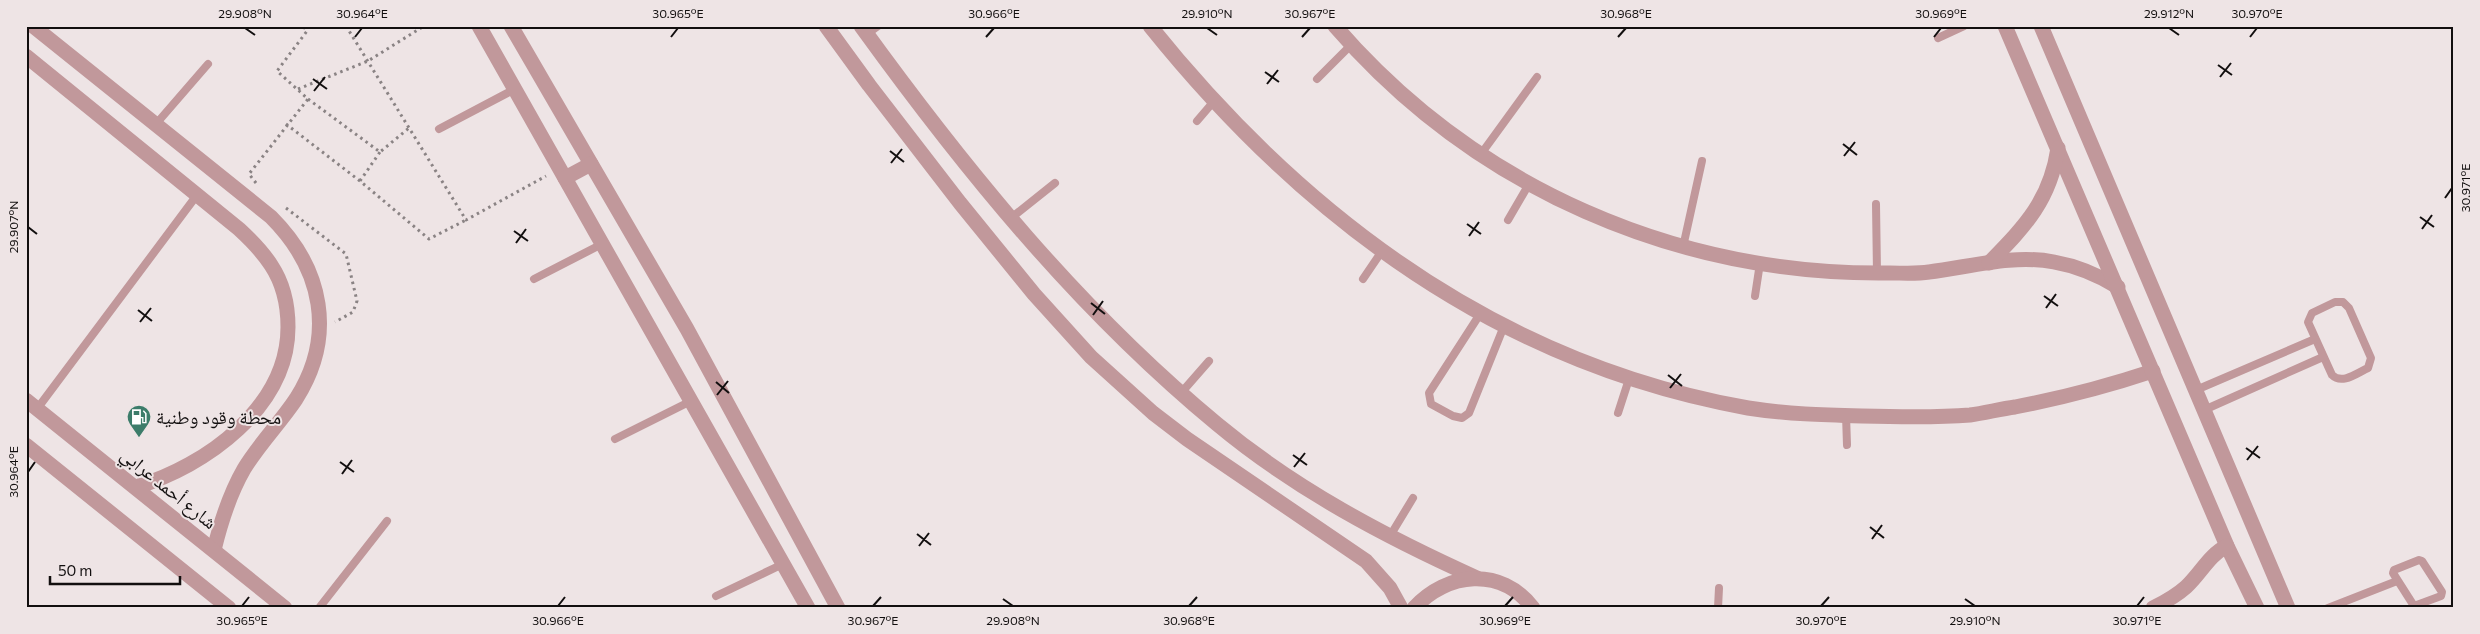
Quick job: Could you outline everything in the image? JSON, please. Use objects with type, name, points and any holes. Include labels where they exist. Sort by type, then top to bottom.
[{"type":"street","points":[[33,26],[283,229],[298,248],[309,270],[318,302],[320,318],[317,351],[310,372],[295,400],[245,468],[226,507],[214,550]]},
{"type":"street","points":[[479,26],[808,608]]},
{"type":"street","points":[[511,26],[687,329],[838,608]]},
{"type":"street","points":[[826,26],[954,196],[1034,294],[1091,357],[1153,414],[1366,561],[1390,588],[1401,608]]},
{"type":"street","points":[[1150,26],[1215,100],[1324,207],[1382,251],[1480,314],[1561,354],[1629,379],[1750,408],[1808,415],[1909,417],[1972,415],[2094,390],[2154,371]]},
{"type":"street","points":[[1335,26],[1391,85],[1434,122],[1480,155],[1528,184],[1622,228],[1682,248],[1800,270],[1927,273],[1989,263],[2038,260],[2052,261],[2084,270],[2118,287]]},
{"type":"street","points":[[2004,26],[2228,546],[2257,608]]},
{"type":"street","points":[[2041,26],[2288,608]]},
{"type":"street","points":[[869,29],[936,127],[1011,218],[1086,303],[1181,393],[1218,425],[1287,476],[1390,536],[1477,578],[1505,585],[1534,606]]},
{"type":"street","points":[[26,56],[257,246],[272,267],[283,290],[288,315],[288,341],[283,366],[272,389],[237,429],[207,455],[180,471],[136,487]]},
{"type":"street","points":[[86,105],[105,84]]},
{"type":"street","points":[[1989,263],[2021,230],[2040,206],[2052,178],[2058,148]]},
{"type":"street","points":[[563,173],[591,164]]},
{"type":"street","name":"شارع أحمد عرابي","points":[[32,404],[285,608]]},
{"type":"street","points":[[26,445],[229,608]]},
{"type":"street","points":[[2153,608],[2170,599],[2186,587],[2218,551],[2228,546]]},
{"type":"street","points":[[1414,608],[1435,589],[1448,582],[1477,578]]},
{"type":"lane","points":[[1938,38],[1964,26]]},
{"type":"lane","points":[[1317,79],[1351,45]]},
{"type":"lane","points":[[156,124],[208,64]]},
{"type":"lane","points":[[1480,155],[1537,76]]},
{"type":"lane","points":[[438,129],[515,89]]},
{"type":"lane","points":[[1197,121],[1215,100]]},
{"type":"lane","points":[[1682,248],[1702,161]]},
{"type":"lane","points":[[1011,218],[1055,183]]},
{"type":"lane","points":[[1508,220],[1528,184]]},
{"type":"lane","points":[[32,404],[197,195]]},
{"type":"lane","points":[[1876,204],[1877,273]]},
{"type":"lane","points":[[534,279],[602,244]]},
{"type":"lane","points":[[1364,279],[1382,251]]},
{"type":"lane","points":[[1755,296],[1760,263]]},
{"type":"lane","points":[[2336,302],[2343,302],[2349,308],[2372,362],[2368,368],[2339,379],[2332,375],[2315,339],[2308,322],[2309,316],[2336,302]]},
{"type":"lane","points":[[1480,314],[1429,393],[1431,404],[1454,416],[1462,418],[1469,413],[1504,326]]},
{"type":"lane","points":[[2196,390],[2315,339]]},
{"type":"lane","points":[[2204,410],[2323,357]]},
{"type":"lane","points":[[1181,393],[1209,361]]},
{"type":"lane","points":[[1618,413],[1629,379]]},
{"type":"lane","points":[[615,439],[691,402]]},
{"type":"lane","points":[[1846,416],[1847,445]]},
{"type":"lane","points":[[1390,536],[1413,498]]},
{"type":"lane","points":[[319,608],[387,521]]},
{"type":"lane","points":[[2422,561],[2442,592],[2441,596],[2414,606],[2397,581],[2393,573],[2394,570],[2422,561]]},
{"type":"lane","points":[[716,596],[783,564]]},
{"type":"lane","points":[[2328,608],[2397,581]]},
{"type":"lane","points":[[1718,608],[1719,588]]},
{"type":"path","points":[[303,26],[307,31],[277,71],[308,98],[380,152]]},
{"type":"path","points":[[346,26],[466,220]]},
{"type":"path","points":[[298,89],[368,61],[424,26]]},
{"type":"path","points":[[262,187],[249,174],[308,98]]},
{"type":"path","points":[[286,124],[360,181],[429,239],[563,173]]},
{"type":"path","points":[[360,181],[380,152],[409,128]]},
{"type":"path","points":[[284,206],[346,254],[357,301],[353,312],[336,322],[320,318]]},
{"type":"place","name":"محطة وقود وطنية","points":[[139,438]]}]
